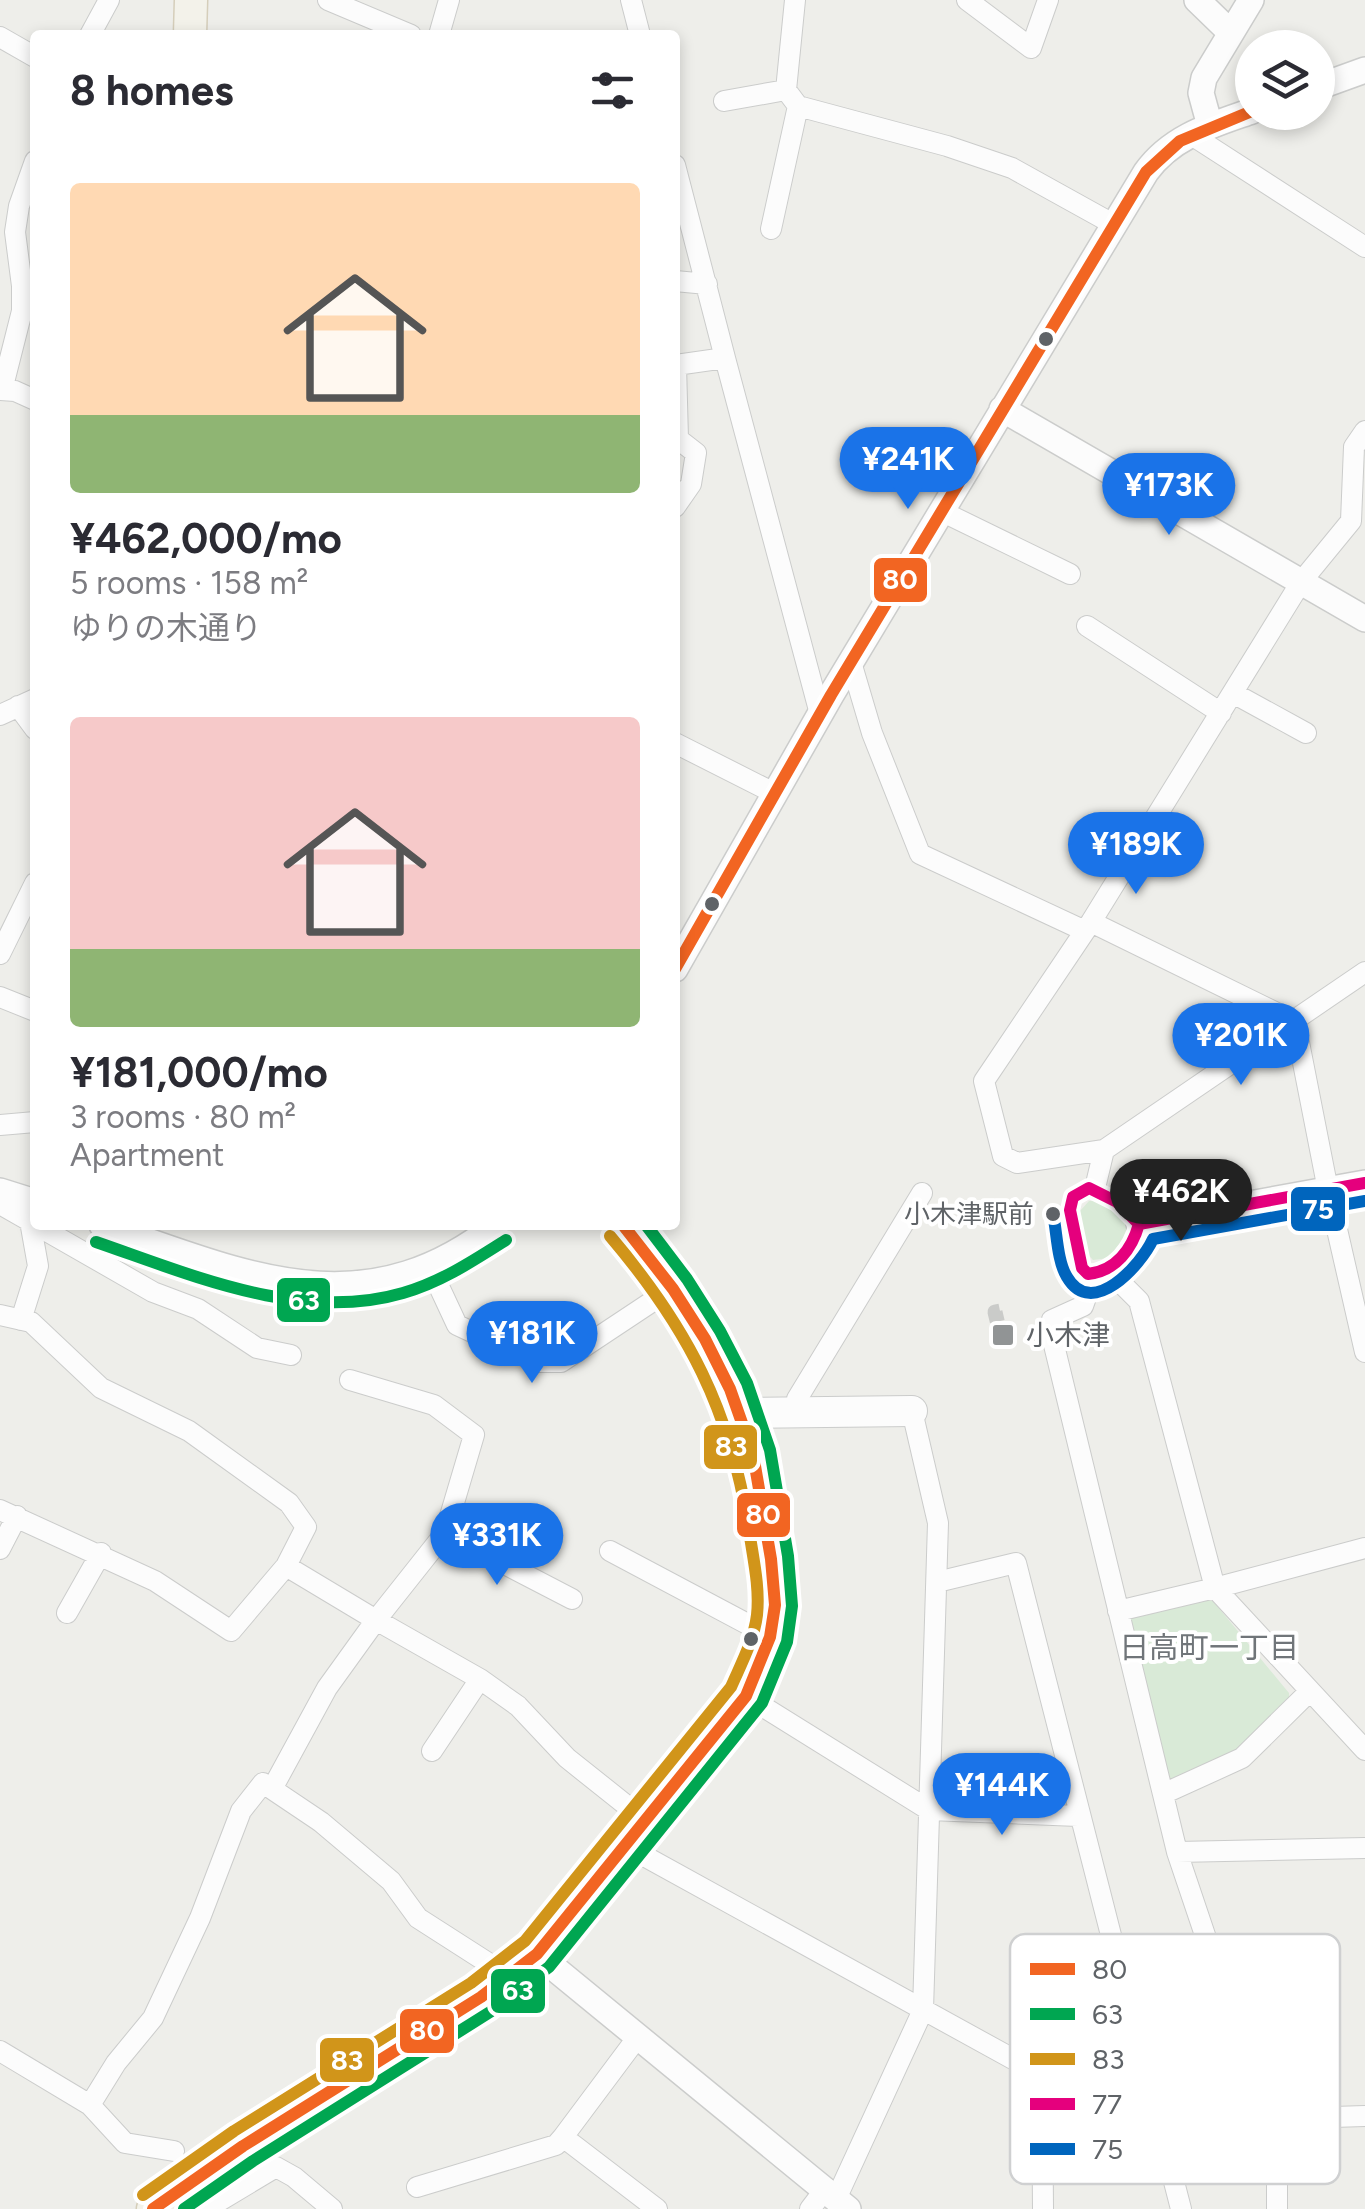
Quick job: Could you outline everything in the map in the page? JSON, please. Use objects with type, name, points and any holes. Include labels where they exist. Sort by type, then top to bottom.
[{"type":"main road","points":[[190,30],[191,0]]},
{"type":"main road","points":[[153,2209],[243,2146],[510,1977],[537,1954],[746,1696],[770,1636],[774,1615],[769,1547],[754,1462],[740,1413],[701,1336],[672,1289],[627,1230]]},
{"type":"main road","points":[[740,1413],[912,1411]]},
{"type":"street","points":[[93,30],[109,0]]},
{"type":"street","points":[[328,0],[399,30]]},
{"type":"street","points":[[441,30],[450,0]]},
{"type":"street","points":[[631,0],[639,30]]},
{"type":"street","points":[[771,230],[792,98],[795,0]]},
{"type":"street","points":[[967,0],[1031,48],[1048,0]]},
{"type":"street","points":[[1197,0],[1230,32]]},
{"type":"street","points":[[1200,130],[1204,78],[1250,0]]},
{"type":"street","points":[[0,37],[30,54]]},
{"type":"street","points":[[1335,81],[1365,70]]},
{"type":"street","points":[[724,102],[792,98],[946,146],[1012,168],[1114,224]]},
{"type":"street","points":[[680,960],[820,714],[1155,160],[1200,130],[1235,117]]},
{"type":"street","points":[[1200,130],[1365,246]]},
{"type":"street","points":[[30,175],[14,232],[22,311],[1,390],[15,390],[30,398]]},
{"type":"street","points":[[680,184],[820,714]]},
{"type":"street","points":[[680,281],[707,284]]},
{"type":"street","points":[[680,364],[724,358]]},
{"type":"street","points":[[1002,409],[1365,619]]},
{"type":"street","points":[[1365,432],[1354,447],[1352,521],[1301,582],[1088,926],[984,1081],[1004,1156],[1016,1164],[1104,1150],[1365,972]]},
{"type":"street","points":[[680,441],[696,453],[691,484],[680,500]]},
{"type":"street","points":[[941,511],[1070,574]]},
{"type":"street","points":[[1087,626],[1221,713]]},
{"type":"street","points":[[852,662],[872,733],[920,854],[1295,1022]]},
{"type":"street","points":[[1233,693],[1306,732]]},
{"type":"street","points":[[680,745],[774,793]]},
{"type":"street","points":[[0,954],[30,893]]},
{"type":"street","points":[[0,996],[30,1009]]},
{"type":"street","points":[[1295,1022],[1365,1352]]},
{"type":"street","points":[[0,1125],[30,1122]]},
{"type":"street","points":[[1095,1188],[1104,1150]]},
{"type":"street","points":[[1139,1224],[1365,1183]]},
{"type":"street","points":[[0,1191],[30,1215]]},
{"type":"street","points":[[798,1412],[798,1399],[922,1193]]},
{"type":"street","points":[[0,1204],[30,1216]]},
{"type":"street","points":[[0,1549],[8,1513],[156,1580],[231,1631],[286,1566],[306,1527],[289,1503],[189,1430],[101,1388],[31,1322],[10,1318],[38,1266],[35,1230]]},
{"type":"street","points":[[53,1230],[153,1292],[198,1309],[256,1348],[291,1355]]},
{"type":"street","points":[[117,1230],[278,1282],[312,1286],[375,1282],[430,1266],[489,1230]]},
{"type":"street","points":[[430,1266],[458,1326],[538,1362],[560,1362],[672,1289]]},
{"type":"street","points":[[1205,1934],[1177,1852],[1052,1341],[1052,1320],[1082,1306],[1104,1271],[1139,1301],[1215,1588],[1365,1750]]},
{"type":"street","points":[[272,1789],[326,1688],[445,1533],[474,1435],[434,1404],[350,1380]]},
{"type":"street","points":[[810,2209],[837,2199],[923,2010],[938,1522],[912,1411]]},
{"type":"street","points":[[445,1533],[572,1599]]},
{"type":"street","points":[[1118,1611],[1365,1548]]},
{"type":"street","points":[[610,1551],[770,1636]]},
{"type":"street","points":[[67,1613],[102,1553]]},
{"type":"street","points":[[937,1582],[1016,1563],[1109,1934]]},
{"type":"street","points":[[286,1566],[480,1678],[518,1706],[567,1758],[646,1821]]},
{"type":"street","points":[[432,1751],[480,1678]]},
{"type":"street","points":[[1163,1794],[1242,1758],[1310,1691]]},
{"type":"street","points":[[746,1696],[928,1810],[1078,1816]]},
{"type":"street","points":[[90,2105],[116,2063],[153,2018],[200,1918],[241,1811],[264,1783],[321,1822],[391,1881],[418,1918],[510,1977]]},
{"type":"street","points":[[626,1846],[1010,2057]]},
{"type":"street","points":[[1177,1852],[1365,1848]]},
{"type":"street","points":[[537,1954],[837,2199]]},
{"type":"street","points":[[416,2188],[556,2144],[637,2038]]},
{"type":"street","points":[[0,2051],[90,2105],[125,2143],[174,2151]]},
{"type":"street","points":[[1340,2117],[1365,2116]]},
{"type":"street","points":[[563,2137],[656,2209]]},
{"type":"street","points":[[206,2209],[276,2167],[294,2176],[327,2208]]},
{"type":"street","points":[[1043,2184],[1043,2209]]},
{"type":"street","points":[[1174,2184],[1180,2209]]},
{"type":"street","points":[[1276,2184],[1277,2209]]},
{"type":"green space","points":[[1089,1201],[1097,1201],[1124,1219],[1127,1226],[1127,1234],[1109,1258],[1093,1260],[1086,1252],[1080,1211]]},
{"type":"green space","points":[[1195,1598],[1213,1601],[1289,1693],[1289,1702],[1233,1756],[1168,1783],[1129,1628],[1132,1614]]},
{"type":"tunnel","points":[[1000,1311],[995,1312],[1003,1346]]},
{"type":"transit line","name":"80","points":[[680,960],[831,695],[1146,172],[1180,141],[1235,118]]},
{"type":"transit line","name":"77","points":[[1139,1224],[1365,1183]]},
{"type":"transit line","name":"77","points":[[1089,1188],[1117,1202],[1139,1224],[1132,1242],[1115,1263],[1088,1274],[1082,1268],[1070,1210],[1073,1197],[1089,1188]]},
{"type":"transit line","name":"75","points":[[1053,1214],[1059,1255],[1067,1277],[1077,1289],[1089,1293],[1102,1291],[1127,1274],[1153,1239],[1365,1201]]},
{"type":"transit line","name":"80","points":[[153,2209],[243,2146],[481,1997],[537,1954],[746,1696],[770,1637],[775,1605],[753,1454],[730,1389],[705,1339],[673,1289],[627,1230]]},
{"type":"transit line","name":"63","points":[[184,2209],[253,2161],[490,2012],[549,1967],[762,1703],[787,1642],[792,1606],[788,1556],[770,1450],[747,1383],[720,1331],[650,1230]]},
{"type":"transit line","name":"83","points":[[143,2195],[234,2131],[471,1983],[525,1941],[731,1687],[753,1634],[758,1604],[749,1530],[731,1447],[718,1409],[684,1338],[610,1236]]},
{"type":"transit line","name":"63","points":[[96,1242],[208,1281],[286,1299],[326,1302],[364,1301],[403,1293],[456,1270],[506,1240]]},
{"type":"place","name":"小木津駅前","points":[[1053,1214]]},
{"type":"place","name":"小木津","points":[[1003,1335]]},
{"type":"district","name":"日高町一丁目","points":[[1209,1647]]}]
